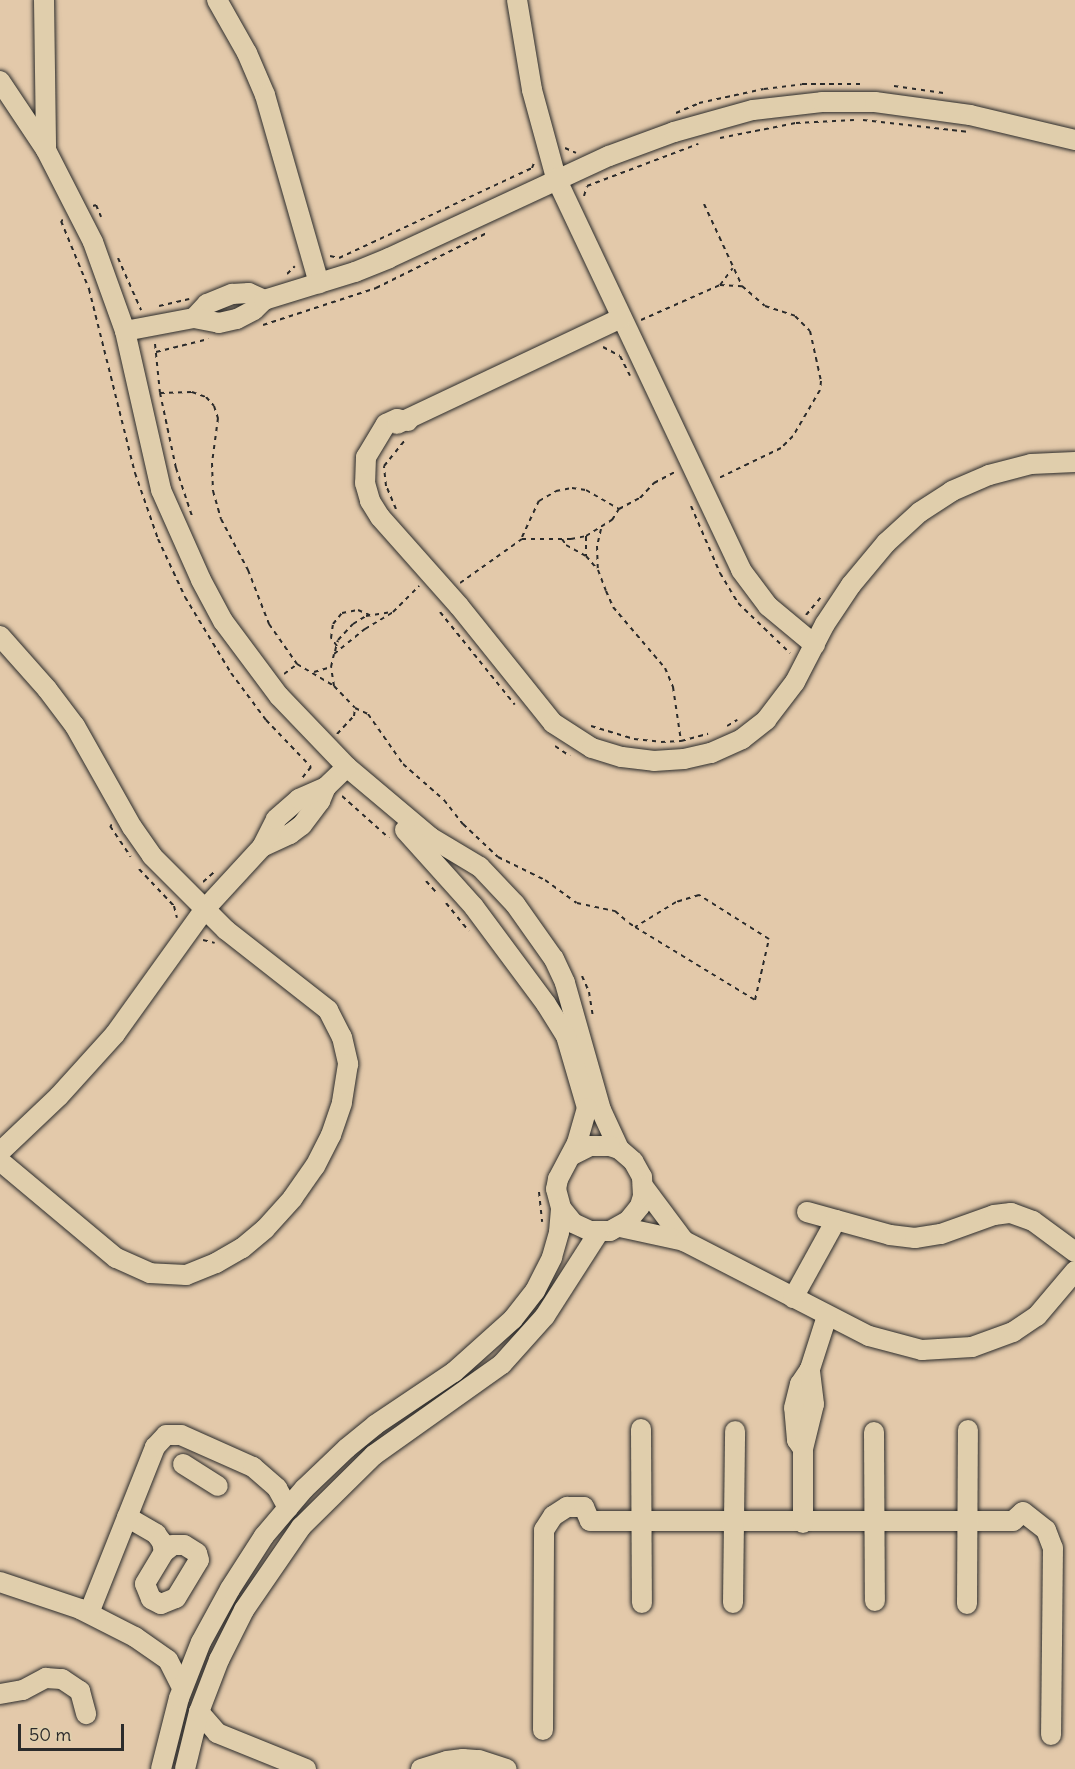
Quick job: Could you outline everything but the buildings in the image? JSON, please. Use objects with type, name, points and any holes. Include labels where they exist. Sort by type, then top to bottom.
[{"type":"street","points":[[44,0],[46,150]]},
{"type":"street","points":[[217,0],[247,53],[265,95],[320,284]]},
{"type":"street","points":[[518,0],[532,90],[556,178],[621,318],[683,468],[753,589],[781,618],[815,645]]},
{"type":"street","points":[[0,81],[46,150],[79,212],[105,271],[125,331],[161,490],[201,580],[223,621],[279,696],[361,781],[474,907],[560,1025],[583,1068],[619,1149],[638,1168],[644,1186],[684,1241]]},
{"type":"street","points":[[125,331],[151,320],[194,318],[219,322],[237,319],[254,310],[264,300],[320,284],[389,258],[556,178],[674,132],[753,110],[799,103],[849,102],[902,105],[970,115],[1075,140]]},
{"type":"street","points":[[621,318],[408,429],[390,426],[378,445],[370,466],[372,485],[399,524],[540,710],[571,737],[607,753],[638,760],[670,761],[711,753],[742,739],[776,710],[795,682],[838,604],[865,567],[906,524],[936,501],[968,483],[1010,469],[1048,462],[1075,462]]},
{"type":"street","points":[[0,636],[47,689],[75,726],[127,818],[152,856],[204,910],[320,1002],[334,1019],[342,1037],[348,1064],[342,1103],[323,1151],[293,1198],[265,1229],[230,1256],[186,1275],[162,1275],[138,1269],[116,1258],[0,1161]]},
{"type":"street","points":[[0,1152],[96,1057],[133,1010],[204,910],[262,847],[276,819],[286,807],[298,798],[327,785],[347,767]]},
{"type":"street","points":[[161,1769],[182,1688],[201,1642],[247,1563],[288,1508],[347,1448],[375,1425],[454,1372],[513,1319],[535,1291],[552,1257],[559,1232],[561,1208],[556,1189],[558,1179],[572,1155],[587,1108],[583,1068],[560,971],[511,899],[480,867],[430,837],[361,781]]},
{"type":"street","points":[[572,1155],[590,1146],[619,1149]]},
{"type":"street","points":[[620,1227],[635,1214],[640,1206],[644,1186]]},
{"type":"street","points":[[561,1208],[573,1223],[599,1232],[620,1227],[684,1241],[869,1336],[908,1347],[939,1350],[972,1347],[1000,1339],[1025,1325],[1050,1303],[1075,1271]]},
{"type":"street","points":[[807,1212],[890,1235],[915,1238],[941,1234],[994,1215],[1011,1213],[1033,1221],[1075,1252]]},
{"type":"street","points":[[793,1298],[836,1220]]},
{"type":"street","points":[[185,1769],[199,1712],[219,1660],[244,1610],[301,1527],[374,1455],[502,1364],[545,1316],[599,1232]]},
{"type":"street","points":[[803,1523],[803,1449],[814,1404],[810,1369],[827,1316]]},
{"type":"street","points":[[641,1429],[642,1603]]},
{"type":"street","points":[[967,1604],[968,1430]]},
{"type":"street","points":[[733,1603],[735,1431]]},
{"type":"street","points":[[874,1432],[875,1601]]},
{"type":"street","points":[[89,1613],[161,1438],[176,1434],[217,1449],[262,1473],[277,1488],[288,1508]]},
{"type":"street","points":[[201,1475],[217,1449]]},
{"type":"street","points":[[183,1464],[218,1486]]},
{"type":"street","points":[[543,1730],[545,1553],[555,1528],[564,1518],[585,1511],[590,1521],[803,1523],[1013,1521],[1020,1508],[1035,1510],[1047,1517],[1057,1537],[1054,1558],[1051,1735]]},
{"type":"street","points":[[128,1514],[184,1545],[197,1553],[198,1563],[176,1598],[161,1604],[150,1599],[145,1584],[164,1552],[173,1545],[184,1545]]},
{"type":"street","points":[[128,1514],[156,1534],[162,1542],[164,1552]]},
{"type":"street","points":[[0,1582],[89,1613],[160,1653],[174,1669],[182,1688]]},
{"type":"street","points":[[160,1653],[182,1654],[201,1642]]},
{"type":"street","points":[[0,1694],[23,1690],[46,1678],[62,1679],[80,1691],[86,1714]]},
{"type":"street","points":[[199,1712],[217,1733],[306,1769]]},
{"type":"street","points":[[191,1742],[217,1733]]},
{"type":"street","points":[[421,1769],[463,1759],[479,1760],[507,1769]]},
{"type":"path","points":[[286,275],[294,271],[296,257],[326,250],[331,258],[339,258],[532,168],[535,151],[547,147]]},
{"type":"path","points":[[704,204],[742,285],[765,306],[803,321],[813,341],[820,390],[794,436],[781,448],[715,481]]},
{"type":"path","points":[[105,226],[96,206],[61,221],[89,289],[135,473],[158,539],[185,597],[231,673],[266,720],[311,767],[296,783]]},
{"type":"path","points":[[253,328],[376,288],[486,233]]},
{"type":"path","points":[[118,258],[140,310],[151,320]]},
{"type":"path","points":[[720,285],[734,268]]},
{"type":"path","points":[[641,320],[720,285],[742,285]]},
{"type":"path","points":[[195,525],[176,468],[160,393],[151,320],[153,308],[197,297]]},
{"type":"path","points":[[156,352],[210,339]]},
{"type":"path","points":[[602,346],[620,356],[630,377]]},
{"type":"path","points":[[160,393],[192,392],[206,397],[214,406],[218,418],[212,463],[213,491],[221,519],[248,570],[269,624],[297,664],[334,686],[355,708],[368,714],[403,764],[444,800],[481,843],[498,856],[545,880],[567,898],[585,906],[615,911],[635,927],[755,999],[770,939],[699,895],[676,902],[635,927]]},
{"type":"path","points":[[399,524],[386,486],[384,466],[408,429]]},
{"type":"path","points":[[680,482],[683,468]]},
{"type":"path","points":[[522,539],[562,539],[586,536],[612,520],[619,509],[640,498],[654,483],[683,468]]},
{"type":"path","points":[[459,584],[522,539],[539,501],[556,491],[572,488],[586,490],[619,509]]},
{"type":"path","points":[[689,502],[720,573],[738,603],[787,649],[789,659]]},
{"type":"path","points":[[598,570],[597,546],[602,527]]},
{"type":"path","points":[[586,536],[586,556]]},
{"type":"path","points":[[562,539],[566,545],[586,556],[598,570],[613,607],[665,668],[675,696],[681,741]]},
{"type":"path","points":[[334,654],[365,629],[393,612],[419,586]]},
{"type":"path","points":[[337,646],[331,638],[333,624],[342,613],[358,610],[370,615]]},
{"type":"path","points":[[334,686],[331,667],[338,640],[353,624],[370,615],[393,612]]},
{"type":"path","points":[[277,668],[282,676],[297,664]]},
{"type":"path","points":[[312,673],[331,667]]},
{"type":"path","points":[[719,731],[742,717]]},
{"type":"path","points":[[588,724],[634,739],[681,741],[710,734]]},
{"type":"path","points":[[335,735],[342,741]]},
{"type":"path","points":[[327,785],[391,839]]},
{"type":"path","points":[[127,818],[110,826],[140,870],[176,910],[177,916],[174,924]]},
{"type":"path","points":[[197,882],[205,881],[219,867]]},
{"type":"path","points":[[423,878],[472,934]]},
{"type":"path","points":[[579,971],[589,992],[595,1026]]},
{"type":"path","points":[[540,1188],[538,1196],[543,1229]]}]
